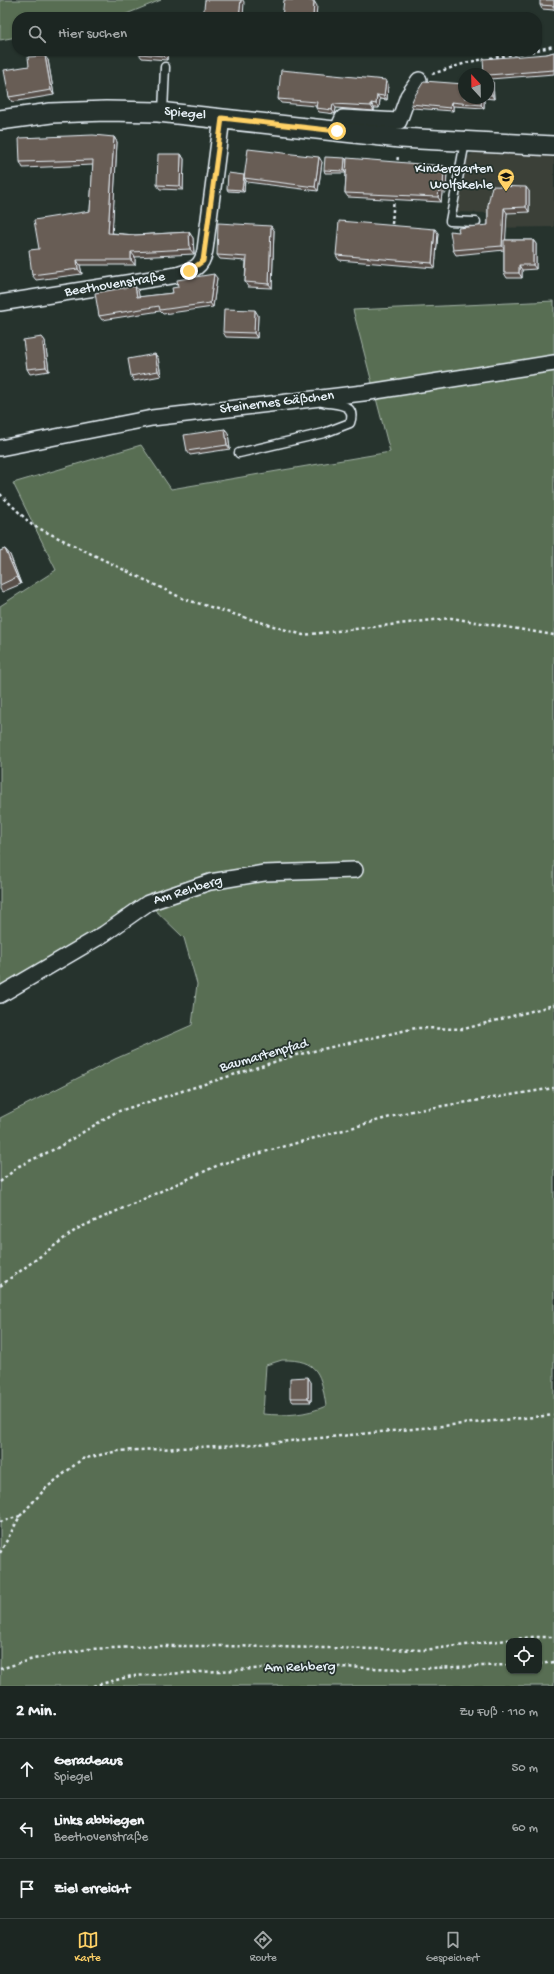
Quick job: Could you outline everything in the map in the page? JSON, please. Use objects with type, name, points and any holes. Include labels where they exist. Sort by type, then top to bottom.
[{"type":"street","points":[[337,131],[343,118],[399,121],[408,96],[419,80]]},
{"type":"street","name":"Spiegel","points":[[0,120],[51,113],[106,111],[163,112],[400,138],[554,146]]},
{"type":"street","name":"Beethovenstraße","points":[[0,303],[177,275],[197,267],[203,261],[205,250],[222,118]]},
{"type":"street","name":"Steinernes Gäßchen","points":[[0,448],[152,418],[363,393],[554,363]]},
{"type":"street","name":"Am Rehberg","points":[[0,995],[104,934],[148,903],[210,882],[264,873],[355,870]]},
{"type":"lane","points":[[163,112],[165,67]]},
{"type":"lane","points":[[465,142],[450,221],[476,222]]},
{"type":"lane","points":[[239,453],[324,433],[350,423],[352,415],[347,406],[313,399]]},
{"type":"path","points":[[542,49],[554,46]]},
{"type":"path","points":[[419,80],[441,70],[469,62],[504,56]]},
{"type":"path","points":[[397,169],[400,138]]},
{"type":"path","points":[[392,224],[394,193]]},
{"type":"path","points":[[0,494],[32,525],[184,599],[304,635],[451,618],[554,635]]},
{"type":"path","name":"Baumartenpfad","points":[[0,1182],[19,1166],[57,1148],[116,1112],[296,1055],[416,1028],[464,1029],[554,1005]]},
{"type":"path","points":[[0,1286],[77,1229],[221,1164],[412,1111],[554,1088]]},
{"type":"path","points":[[0,1553],[20,1516],[45,1489],[82,1459],[118,1451],[259,1444],[554,1415]]},
{"type":"path","points":[[0,1522],[20,1516]]},
{"type":"path","points":[[0,1669],[33,1659],[88,1649],[160,1646],[224,1646],[424,1650],[532,1637],[554,1637]]},
{"type":"path","points":[[542,1664],[554,1662]]},
{"type":"path","name":"Am Rehberg","points":[[93,1686],[132,1676],[306,1666],[404,1669],[506,1665]]},
{"type":"shaded area","name":"Kindergarten Wolfskehle","points":[[475,152],[554,155],[554,227],[486,228],[487,213],[456,212],[462,172],[468,156]]},
{"type":"green space","points":[[0,0],[161,0],[131,12],[12,12],[12,38],[0,40]]},
{"type":"green space","points":[[554,301],[554,1686],[0,1686],[0,1118],[115,1059],[192,1025],[197,984],[184,938],[148,903],[0,995],[0,606],[56,570],[13,483],[141,445],[171,489],[390,452],[353,310]],"holes":[[[282,1360],[304,1362],[316,1371],[320,1378],[326,1406],[295,1414],[263,1414],[266,1365]]]},
{"type":"building","points":[[205,0],[241,0],[240,12],[204,12]]},
{"type":"building","points":[[284,0],[314,1],[313,12],[283,12]]},
{"type":"building","points":[[540,0],[554,0],[554,6],[540,5]]},
{"type":"building","points":[[554,52],[554,70],[494,75],[494,68],[484,68],[483,59],[542,56],[542,54]]},
{"type":"building","points":[[45,56],[51,90],[9,97],[4,70],[29,66],[28,57]]},
{"type":"building","points":[[281,70],[386,80],[384,96],[377,95],[376,104],[371,103],[371,106],[333,104],[332,110],[316,108],[317,102],[278,99]]},
{"type":"building","points":[[424,81],[458,84],[458,103],[451,102],[450,108],[411,104]]},
{"type":"building","points":[[93,135],[114,137],[108,233],[135,235],[189,232],[190,249],[131,252],[131,260],[77,260],[78,269],[32,275],[29,250],[39,249],[34,220],[90,211],[93,160],[20,162],[19,138]]},
{"type":"building","points":[[248,149],[319,157],[315,187],[244,178]]},
{"type":"building","points":[[158,154],[181,154],[180,186],[157,185]]},
{"type":"building","points":[[325,157],[345,158],[344,171],[324,170]]},
{"type":"building","points":[[347,158],[444,166],[443,189],[439,189],[438,197],[345,193]]},
{"type":"building","points":[[228,173],[244,175],[242,190],[227,189]]},
{"type":"building","points":[[492,186],[526,187],[526,207],[504,208],[502,246],[453,250],[450,231],[459,232],[458,228],[488,225],[488,205]]},
{"type":"building","points":[[339,221],[435,229],[432,263],[336,255]]},
{"type":"building","points":[[218,223],[271,226],[269,284],[245,282],[247,257],[217,255]]},
{"type":"building","points":[[504,240],[533,240],[533,265],[519,265],[519,273],[504,273]]},
{"type":"building","points":[[214,274],[210,303],[160,310],[159,306],[99,316],[95,293],[135,286],[137,297],[173,293],[172,288],[178,287],[177,280]]},
{"type":"building","points":[[224,309],[255,310],[254,333],[223,332]]},
{"type":"building","points":[[42,337],[46,367],[27,369],[23,340]]},
{"type":"building","points":[[155,354],[158,371],[131,376],[128,359]]},
{"type":"building","points":[[225,429],[227,445],[187,451],[184,435]]},
{"type":"building","points":[[5,549],[17,577],[0,585],[0,551]]},
{"type":"building","points":[[308,1377],[308,1398],[290,1398],[290,1378]]},
{"type":"place","name":"Kindergarten Wolfskehle","points":[[506,192]]},
{"type":"route","points":[[189,271],[197,267],[203,261],[222,118],[337,131]]}]
